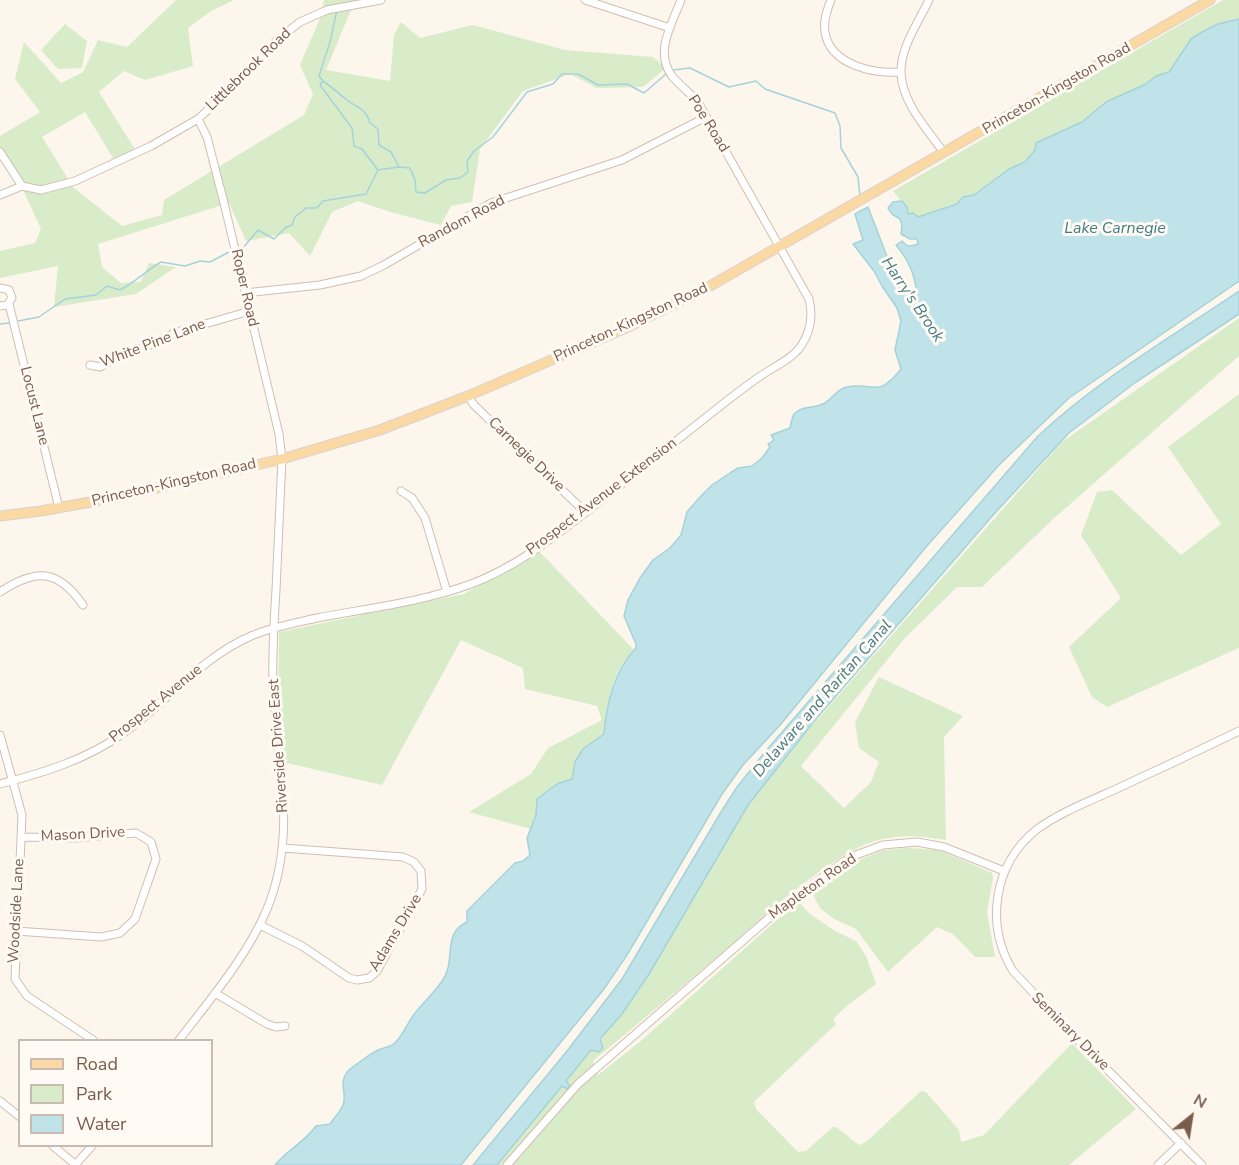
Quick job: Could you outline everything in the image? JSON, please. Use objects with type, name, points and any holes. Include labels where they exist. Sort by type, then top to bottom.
[{"type":"main road","name":"Princeton-Kingston Road","points":[[0,516],[117,497],[282,459],[380,430],[468,396],[679,303],[1210,0]]},
{"type":"street","name":"Littlebrook Road","points":[[22,186],[41,190],[75,181],[151,146],[198,119],[236,84],[288,30],[312,16],[338,7],[381,0]]},
{"type":"street","points":[[585,0],[670,28]]},
{"type":"street","name":"Poe Road","points":[[681,0],[664,44],[664,62],[672,76],[692,94],[780,246]]},
{"type":"street","points":[[831,0],[825,16],[825,32],[836,53],[879,73],[901,72]]},
{"type":"street","points":[[929,0],[906,48],[901,72],[912,106],[944,153]]},
{"type":"street","name":"Random Road","points":[[245,293],[320,285],[361,276],[491,203],[622,160],[706,117]]},
{"type":"street","name":"Roper Road","points":[[198,119],[207,137],[250,311],[279,434],[282,459]]},
{"type":"street","points":[[0,152],[22,186],[0,195]]},
{"type":"street","name":"Prospect Avenue Extension","points":[[274,627],[447,592],[473,583],[512,565],[585,512],[719,406],[795,353],[801,346],[811,323],[811,306],[780,246]]},
{"type":"street","name":"Locust Lane","points":[[0,288],[7,288],[11,292],[12,298],[9,304],[59,507]]},
{"type":"street","points":[[0,306],[9,304]]},
{"type":"street","name":"White Pine Lane","points":[[90,365],[100,367],[174,333],[250,311]]},
{"type":"street","name":"Carnegie Drive","points":[[468,396],[474,405],[585,512]]},
{"type":"street","name":"Riverside Drive East","points":[[181,1039],[216,993],[260,925],[274,890],[283,848],[285,802],[273,684],[282,459]]},
{"type":"street","points":[[401,491],[412,498],[424,518],[447,592]]},
{"type":"street","points":[[0,592],[26,578],[46,575],[72,590],[83,605]]},
{"type":"street","name":"Prospect Avenue","points":[[0,784],[77,759],[110,742],[136,724],[217,655],[251,636],[274,627]]},
{"type":"street","points":[[1004,871],[1026,840],[1046,824],[1239,731]]},
{"type":"street","name":"Woodside Lane","points":[[0,735],[20,806],[21,837],[14,972],[22,991],[90,1039]]},
{"type":"street","name":"Mason Drive","points":[[16,931],[101,937],[120,933],[135,919],[156,859],[151,842],[136,833],[75,838],[21,837]]},
{"type":"street","name":"Mapleton Road","points":[[507,1165],[578,1084],[768,919],[843,862],[884,845],[917,842],[945,847],[1004,871]]},
{"type":"street","name":"Adams Drive","points":[[260,925],[302,946],[349,978],[363,980],[377,971],[422,889],[421,871],[414,862],[403,857],[283,848]]},
{"type":"street","name":"Seminary Drive","points":[[1004,871],[998,893],[997,933],[1006,960],[1013,971],[1040,1002],[1202,1165]]},
{"type":"street","points":[[216,993],[267,1024],[276,1027],[285,1026]]},
{"type":"street","points":[[1,1103],[18,1116]]},
{"type":"street","points":[[1158,1165],[1180,1143]]},
{"type":"street","points":[[54,1147],[79,1164],[91,1147]]},
{"type":"green space","points":[[176,0],[234,0],[211,11],[188,28],[193,66],[145,80],[124,71],[99,92],[138,154],[118,166],[85,112],[42,137],[73,187],[122,226],[162,215],[164,200],[304,115],[313,94],[300,65],[321,16],[324,0],[366,0],[351,10],[326,70],[390,81],[394,35],[401,22],[420,38],[473,25],[565,50],[653,57],[666,68],[643,87],[597,88],[570,74],[523,91],[480,149],[472,202],[451,206],[441,225],[358,201],[332,212],[310,256],[289,233],[246,241],[229,203],[98,244],[102,267],[121,283],[141,282],[149,263],[176,267],[136,294],[54,307],[58,266],[0,278],[0,251],[35,243],[41,229],[23,190],[0,153],[0,136],[40,112],[15,79],[24,42],[61,83],[83,72],[98,40],[127,47]]},
{"type":"green space","points":[[1223,0],[1239,0],[1239,19],[1191,39],[1169,72],[1156,76],[1146,84],[1106,102],[1082,122],[1061,131],[1035,150],[1025,162],[1009,169],[974,195],[963,197],[958,204],[918,217],[908,214],[906,207],[893,191]]},
{"type":"green space","points":[[65,24],[87,41],[82,68],[58,69],[41,50]]},
{"type":"green space","points":[[1239,318],[1239,356],[1052,520],[982,587],[957,587],[905,638],[801,766],[844,808],[871,782],[879,762],[859,748],[855,722],[879,677],[963,716],[944,737],[946,840],[912,836],[887,838],[860,847],[841,858],[781,902],[593,1061],[598,1075],[642,1040],[798,901],[810,914],[835,931],[856,941],[866,956],[876,984],[833,1019],[836,1024],[754,1102],[756,1109],[798,1152],[806,1151],[833,1127],[859,1145],[866,1142],[921,1091],[926,1092],[959,1130],[961,1142],[984,1135],[1072,1043],[1136,1109],[1069,1165],[497,1165],[562,1085],[568,1089],[570,1086],[565,1081],[591,1050],[599,1052],[600,1040],[622,1014],[649,974],[748,805],[787,754],[1062,442]]},
{"type":"green space","points":[[1239,394],[1239,648],[1107,707],[1092,697],[1069,647],[1121,598],[1081,535],[1097,492],[1112,490],[1181,555],[1221,524],[1168,447]]},
{"type":"green space","points":[[538,550],[634,650],[620,667],[612,689],[604,734],[583,749],[575,762],[572,779],[557,784],[537,799],[536,815],[531,829],[469,812],[531,774],[548,748],[602,720],[597,706],[525,689],[523,668],[461,640],[382,785],[278,761],[279,632],[464,594]]},
{"type":"green space","points":[[908,848],[939,850],[992,873],[987,912],[995,957],[975,957],[953,934],[937,927],[888,972],[856,929],[834,919],[820,908],[812,893],[857,861],[884,850]]},
{"type":"water","name":"Lake Carnegie","points":[[1239,19],[1239,281],[1069,398],[1000,464],[926,547],[781,724],[743,765],[722,794],[627,955],[604,989],[461,1165],[275,1165],[316,1126],[330,1124],[343,1105],[343,1080],[348,1071],[380,1049],[391,1046],[398,1040],[415,1013],[442,981],[449,965],[454,933],[467,922],[467,911],[515,863],[523,861],[530,855],[527,838],[536,815],[537,799],[557,784],[572,779],[575,762],[583,749],[604,734],[607,710],[617,677],[636,648],[624,616],[628,600],[653,560],[670,548],[681,535],[687,512],[712,485],[738,468],[752,466],[762,458],[770,447],[768,444],[774,440],[771,435],[790,428],[793,415],[797,411],[825,403],[847,387],[881,387],[901,369],[895,350],[901,321],[897,308],[874,271],[853,244],[863,240],[855,214],[868,207],[888,259],[917,297],[911,269],[896,245],[902,241],[907,245],[915,245],[918,244],[917,239],[910,239],[901,234],[900,219],[888,208],[893,202],[902,201],[907,207],[908,214],[913,213],[918,217],[957,204],[963,197],[974,195],[1009,169],[1025,162],[1035,150],[1036,143],[1082,122],[1106,102],[1146,84],[1156,76],[1169,72],[1191,39],[1218,24]]},
{"type":"water","name":"Delaware and Raritan Canal","points":[[1239,291],[1239,314],[1136,382],[1069,433],[995,513],[816,719],[748,805],[649,974],[622,1014],[600,1039],[603,1048],[599,1052],[591,1050],[566,1081],[570,1086],[567,1089],[562,1086],[497,1165],[473,1165],[567,1051],[622,979],[737,787],[1038,436],[1085,396],[1161,342]]},
{"type":"waterway","points":[[337,10],[319,76],[323,81],[320,85],[352,128],[354,146],[362,149],[378,170]]},
{"type":"waterway","name":"Harry's Brook","points":[[673,70],[690,68],[729,87],[756,81],[765,89],[835,113],[840,126],[841,148],[858,177],[860,197]]},
{"type":"waterway","name":"Harry's Brook","points":[[240,249],[258,230],[274,239],[285,228],[292,225],[295,217],[306,208],[317,208],[323,201],[366,194],[378,170],[410,168],[415,180],[416,192],[425,193],[446,180],[460,178],[468,172],[467,161],[474,151],[493,137],[527,92],[553,84],[562,74],[578,74],[598,85],[627,84],[644,93],[666,74]]},
{"type":"waterway","points":[[324,82],[364,111],[370,123],[378,129],[379,145],[391,152],[399,167]]},
{"type":"waterway","name":"Harry's Brook","points":[[18,321],[39,317],[65,299],[96,295],[107,286],[120,290],[161,262],[185,266],[200,261],[210,262],[231,251]]},
{"type":"waterway","name":"Harry's Brook","points":[[0,324],[9,323]]}]
